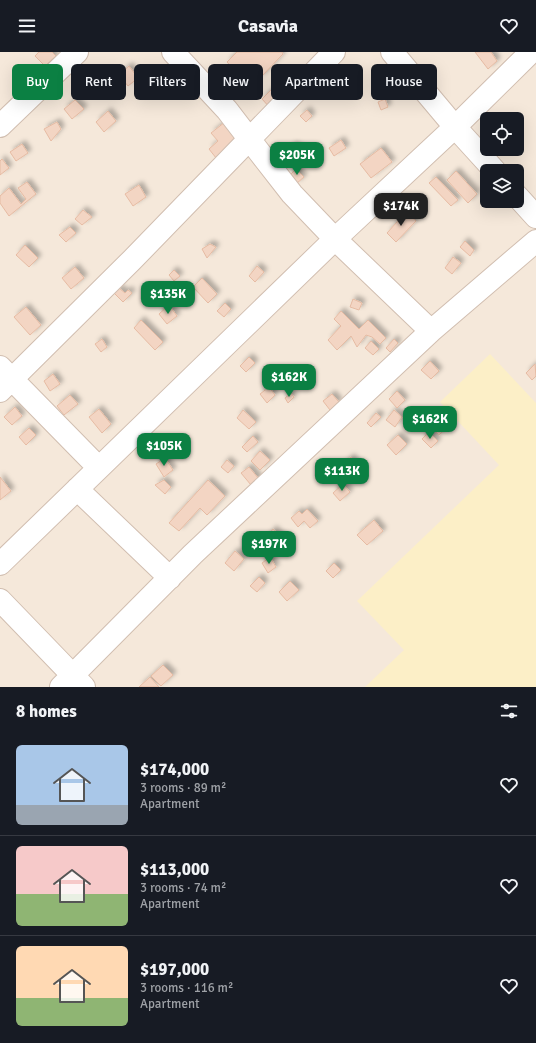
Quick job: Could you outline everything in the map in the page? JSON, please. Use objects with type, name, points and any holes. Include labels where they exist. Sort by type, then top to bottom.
[{"type":"street","points":[[0,126],[77,52]]},
{"type":"street","points":[[174,52],[227,110],[292,194],[335,239],[431,331]]},
{"type":"street","points":[[99,468],[4,379],[132,260],[334,52]]},
{"type":"street","points":[[392,52],[489,164]]},
{"type":"street","points":[[0,564],[335,239],[531,52]]},
{"type":"street","points":[[524,203],[536,216]]},
{"type":"street","points":[[0,600],[72,683],[193,554],[431,331],[536,241]]},
{"type":"street","points":[[77,490],[170,578]]},
{"type":"shaded area","points":[[0,52],[536,52],[536,687],[0,687]]},
{"type":"sand","points":[[490,354],[536,403],[536,687],[365,687],[404,650],[357,601],[499,465],[440,402]]},
{"type":"building","points":[[39,52],[52,52],[56,56],[47,64],[43,64],[35,56]]},
{"type":"building","points":[[237,52],[282,52],[283,54],[273,64],[271,64],[271,67],[263,75],[263,64],[229,64],[227,62]]},
{"type":"building","points":[[475,52],[491,52],[497,61],[488,69]]},
{"type":"building","points":[[129,66],[134,73],[134,81],[128,86],[126,84],[126,69]]},
{"type":"building","points":[[271,90],[271,100],[280,100],[271,109],[263,100]]},
{"type":"building","points":[[75,100],[84,109],[72,119],[64,109]]},
{"type":"building","points":[[385,100],[388,107],[381,110],[378,102]]},
{"type":"building","points":[[307,110],[312,116],[306,122],[300,116]]},
{"type":"building","points":[[108,111],[116,121],[104,132],[96,122]]},
{"type":"building","points":[[57,122],[61,129],[51,141],[44,129]]},
{"type":"building","points":[[225,122],[241,137],[220,163],[209,149],[218,141],[211,133]]},
{"type":"building","points":[[341,140],[346,148],[334,156],[329,148]]},
{"type":"building","points":[[22,144],[28,153],[16,161],[10,152]]},
{"type":"building","points":[[293,145],[303,150],[297,160],[286,152]]},
{"type":"building","points":[[381,148],[392,162],[371,178],[360,164]]},
{"type":"building","points":[[2,159],[9,168],[0,175],[0,161]]},
{"type":"building","points":[[296,169],[304,177],[296,184],[290,175]]},
{"type":"building","points":[[456,171],[477,194],[468,203],[447,180]]},
{"type":"building","points":[[436,177],[458,200],[451,206],[429,183]]},
{"type":"building","points":[[27,182],[36,194],[9,216],[0,203],[0,196],[9,188],[21,204],[26,199],[18,188]]},
{"type":"building","points":[[139,185],[146,197],[133,206],[125,194]]},
{"type":"building","points":[[83,210],[92,217],[82,225],[75,219]]},
{"type":"building","points":[[406,212],[416,221],[396,242],[387,233]]},
{"type":"building","points":[[70,227],[76,233],[66,242],[59,235]]},
{"type":"building","points":[[465,241],[474,250],[470,256],[460,247]]},
{"type":"building","points":[[210,244],[216,247],[207,258],[202,249]]},
{"type":"building","points":[[25,245],[38,258],[29,267],[16,255]]},
{"type":"building","points":[[453,257],[461,263],[452,274],[445,268]]},
{"type":"building","points":[[257,266],[264,272],[255,282],[249,276]]},
{"type":"building","points":[[75,267],[84,278],[71,289],[62,278]]},
{"type":"building","points":[[174,270],[180,276],[174,281],[169,275]]},
{"type":"building","points":[[202,278],[217,294],[208,303],[193,287]]},
{"type":"building","points":[[119,288],[125,293],[128,290],[132,293],[123,302],[114,293]]},
{"type":"building","points":[[353,299],[362,303],[359,310],[350,307]]},
{"type":"building","points":[[225,303],[231,309],[224,317],[217,311]]},
{"type":"building","points":[[169,305],[177,316],[167,324],[159,314]]},
{"type":"building","points":[[26,307],[41,325],[30,335],[14,317]]},
{"type":"building","points":[[341,311],[359,329],[368,320],[386,338],[380,344],[372,337],[366,335],[357,347],[351,336],[337,350],[328,340],[341,326],[334,319]]},
{"type":"building","points":[[141,320],[163,342],[155,350],[134,328]]},
{"type":"building","points":[[102,339],[107,347],[101,352],[95,344]]},
{"type":"building","points":[[394,339],[398,343],[390,352],[386,348]]},
{"type":"building","points":[[371,341],[379,349],[373,355],[365,348]]},
{"type":"building","points":[[249,357],[255,363],[246,372],[240,366]]},
{"type":"building","points":[[430,361],[439,371],[431,379],[421,370]]},
{"type":"building","points":[[535,364],[536,376],[532,380],[526,373]]},
{"type":"building","points":[[53,374],[60,384],[50,391],[44,381]]},
{"type":"building","points":[[293,377],[300,383],[293,390],[287,385]]},
{"type":"building","points":[[269,387],[275,395],[267,403],[260,394]]},
{"type":"building","points":[[397,391],[405,400],[397,408],[389,399]]},
{"type":"building","points":[[291,393],[294,397],[288,403],[285,398]]},
{"type":"building","points":[[332,394],[339,402],[330,410],[323,401]]},
{"type":"building","points":[[70,395],[78,404],[64,415],[57,406]]},
{"type":"building","points":[[15,407],[22,416],[12,425],[4,417]]},
{"type":"building","points":[[99,409],[111,424],[102,433],[89,417]]},
{"type":"building","points":[[243,410],[256,422],[249,429],[237,418]]},
{"type":"building","points":[[394,410],[402,417],[395,427],[386,420]]},
{"type":"building","points":[[376,413],[381,417],[371,427],[367,423]]},
{"type":"building","points":[[439,415],[449,426],[439,435],[429,425]]},
{"type":"building","points":[[29,428],[36,435],[26,445],[19,437]]},
{"type":"building","points":[[429,432],[438,441],[431,448],[422,439]]},
{"type":"building","points":[[398,435],[407,444],[396,455],[387,445]]},
{"type":"building","points":[[253,436],[258,442],[247,452],[242,447]]},
{"type":"building","points":[[260,451],[270,460],[260,470],[251,461]]},
{"type":"building","points":[[351,457],[358,465],[351,471],[344,463]]},
{"type":"building","points":[[165,458],[173,470],[164,477],[156,464]]},
{"type":"building","points":[[227,460],[234,466],[228,473],[221,467]]},
{"type":"building","points":[[249,467],[259,479],[251,485],[241,473]]},
{"type":"building","points":[[0,477],[11,491],[0,500]]},
{"type":"building","points":[[164,480],[171,487],[165,494],[155,485]]},
{"type":"building","points":[[208,480],[225,496],[207,515],[200,508],[179,531],[169,523]]},
{"type":"building","points":[[343,484],[350,492],[340,501],[333,493]]},
{"type":"building","points":[[307,509],[318,521],[310,528],[304,521],[298,527],[291,518],[299,511],[302,514]]},
{"type":"building","points":[[374,520],[383,531],[367,545],[357,535]]},
{"type":"building","points":[[273,529],[286,540],[277,551],[264,540]]},
{"type":"building","points":[[235,551],[244,559],[234,571],[225,563]]},
{"type":"building","points":[[270,557],[276,567],[268,573],[262,563]]},
{"type":"building","points":[[334,563],[341,570],[333,578],[326,571]]},
{"type":"building","points":[[259,577],[265,583],[257,592],[250,586]]},
{"type":"building","points":[[290,581],[299,590],[287,601],[279,592]]},
{"type":"building","points":[[163,665],[173,675],[161,686],[151,676]]},
{"type":"building","points":[[150,677],[159,687],[139,687]]}]
